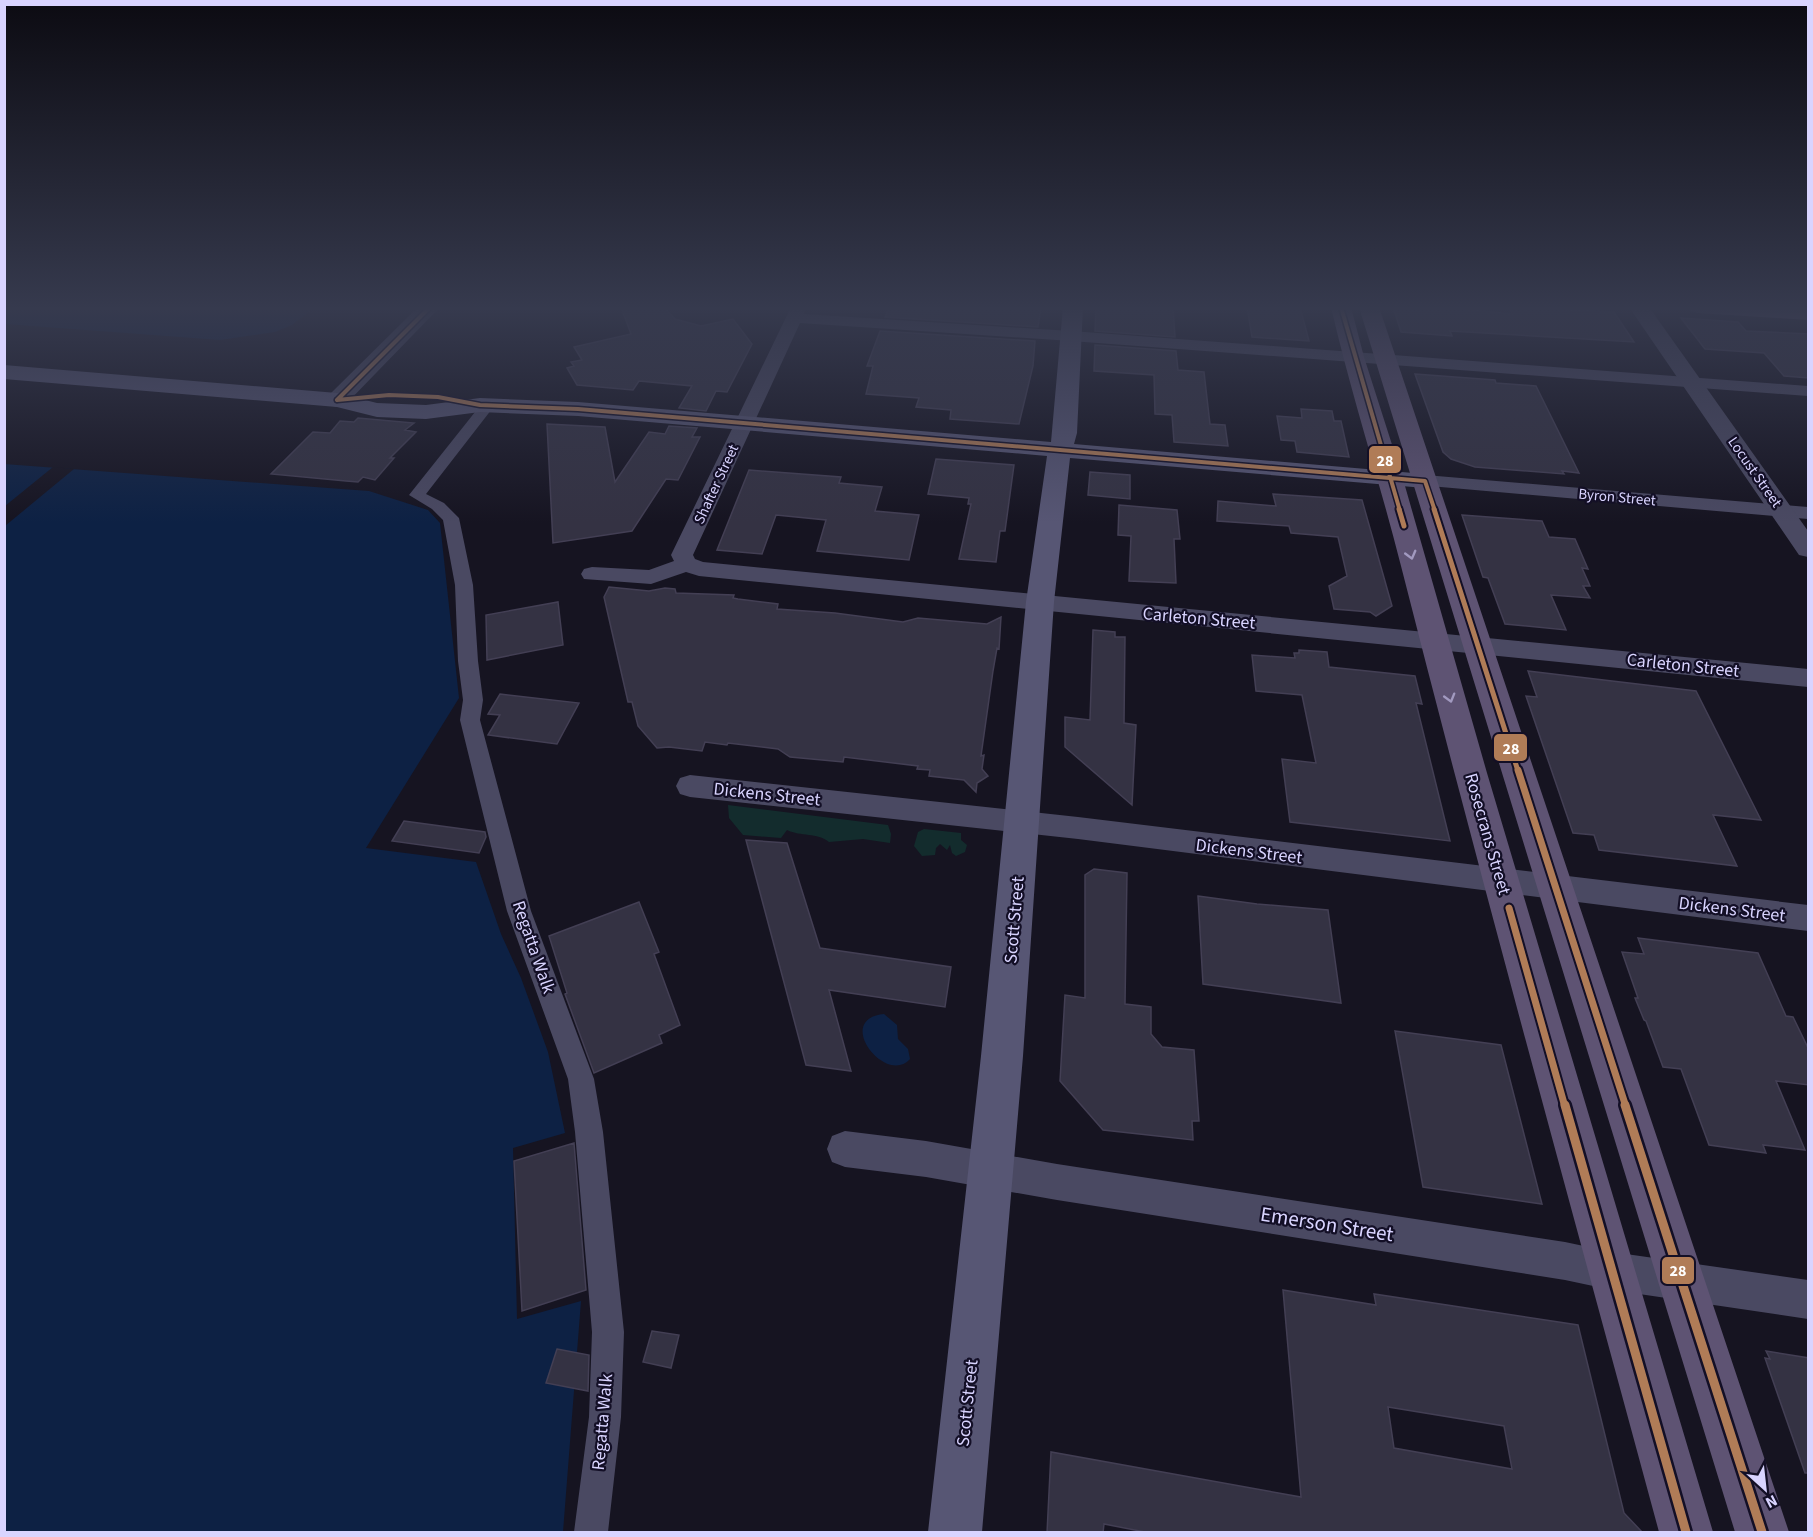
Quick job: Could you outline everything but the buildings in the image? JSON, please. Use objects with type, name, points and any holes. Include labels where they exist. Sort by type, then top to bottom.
[{"type":"main road","points":[[84,379],[338,400],[377,410],[426,412],[484,405],[578,409],[1425,481]]},
{"type":"main road","name":"Scott Street","points":[[955,1533],[1023,823],[1040,602],[1059,450],[1065,433],[1068,379]]},
{"type":"main road","name":"Rosecrans Street","points":[[1360,379],[1391,478],[1434,642],[1686,1533]]},
{"type":"main road","points":[[1392,379],[1762,1533]]},
{"type":"street","points":[[338,400],[359,379]]},
{"type":"street","name":"Shafter Street","points":[[687,564],[682,555],[765,379]]},
{"type":"street","points":[[1635,379],[1809,391]]},
{"type":"street","name":"Locust Street","points":[[1689,379],[1809,549]]},
{"type":"street","name":"Regatta Walk","points":[[484,405],[417,495],[438,506],[451,518],[464,585],[468,661],[473,700],[470,720],[519,911],[581,1079],[589,1132],[608,1332],[605,1417],[591,1533]]},
{"type":"street","name":"Byron Street","points":[[1425,481],[1809,513]]},
{"type":"street","points":[[592,574],[651,577],[687,564]]},
{"type":"street","name":"Carleton Street","points":[[687,564],[699,569],[1809,678]]},
{"type":"street","name":"Dickens Street","points":[[690,786],[1023,823],[1809,918]]},
{"type":"street","name":"Emerson Street","points":[[845,1149],[1553,1260],[1612,1272],[1809,1300]]},
{"type":"green space","points":[[728,805],[888,825],[891,834],[890,843],[863,839],[829,842],[819,837],[787,830],[781,838],[743,835],[729,818]]},
{"type":"green space","points":[[924,829],[961,833],[961,840],[967,845],[965,852],[956,856],[952,853],[950,845],[947,850],[940,844],[936,848],[935,855],[922,856],[914,846],[918,832]]},
{"type":"water","points":[[4,464],[369,491],[428,510],[440,523],[459,698],[366,848],[476,862],[501,934],[521,978],[548,1052],[565,1133],[513,1148],[517,1319],[581,1301],[563,1532],[5,1532]]},
{"type":"water","points":[[884,1014],[897,1025],[898,1039],[908,1049],[910,1059],[900,1065],[889,1064],[878,1058],[863,1038],[863,1027],[869,1018]]},
{"type":"pier","points":[[53,467],[74,469],[5,526],[5,506]]},
{"type":"transit line","name":"28","points":[[337,400],[358,379]]},
{"type":"transit line","name":"28","points":[[1362,379],[1404,526]]},
{"type":"transit line","name":"28","points":[[337,400],[389,395],[438,397],[480,405],[578,409],[1425,481],[1762,1532]]},
{"type":"transit line","name":"28","points":[[1509,908],[1686,1532]]}]
